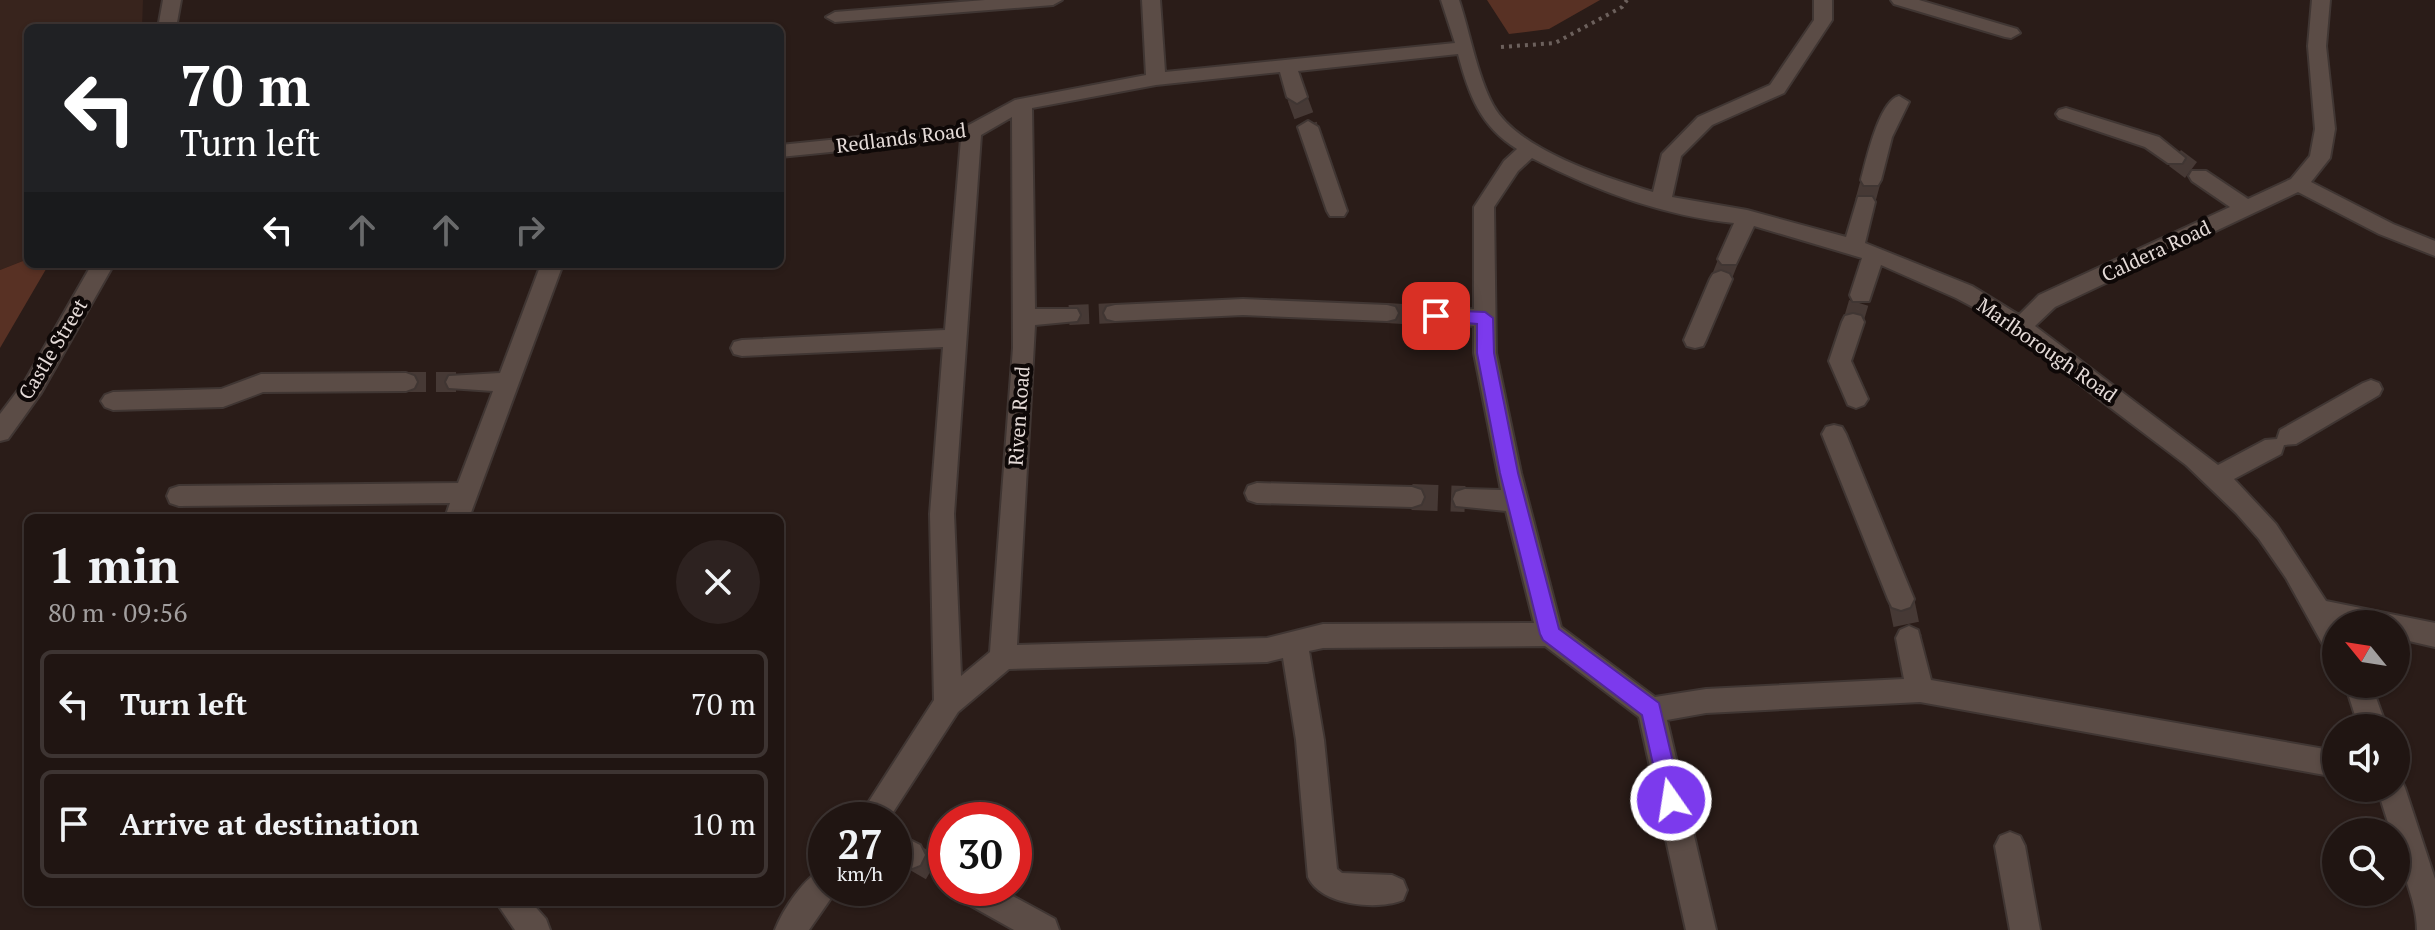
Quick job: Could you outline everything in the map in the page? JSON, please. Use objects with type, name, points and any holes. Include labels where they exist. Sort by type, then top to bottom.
[{"type":"street","points":[[168,24],[172,0]]},
{"type":"street","points":[[835,17],[1053,0]]},
{"type":"street","points":[[1151,0],[1156,79]]},
{"type":"street","name":"Marlborough Road","points":[[1450,0],[1466,48],[1475,92],[1497,124],[1531,148],[1574,170],[1661,201],[1703,212],[1747,217],[1863,251],[1967,293],[2020,327],[2182,447],[2216,477],[2261,524],[2288,559],[2322,619]]},
{"type":"street","points":[[1661,201],[1672,154],[1705,121],[1777,89],[1823,20],[1823,0]]},
{"type":"street","points":[[1900,0],[2011,33]]},
{"type":"street","name":"Caldera Road","points":[[2020,327],[2047,301],[2298,184],[2320,158],[2325,129],[2317,46],[2321,0]]},
{"type":"street","name":"Redlands Road","points":[[784,151],[971,132],[1022,104],[1156,79],[1466,48]]},
{"type":"street","points":[[1287,66],[1297,97]]},
{"type":"street","points":[[1871,180],[1882,137],[1899,102]]},
{"type":"street","name":"Riven Road","points":[[1003,657],[1024,318],[1022,104]]},
{"type":"street","points":[[2066,114],[2152,142],[2175,158]]},
{"type":"street","points":[[1308,127],[1337,211]]},
{"type":"street","points":[[948,703],[942,514],[971,132]]},
{"type":"street","points":[[1531,148],[1511,166],[1484,207],[1485,353],[1550,634]]},
{"type":"street","points":[[2199,176],[2246,208]]},
{"type":"street","points":[[2298,184],[2386,229],[2435,249]]},
{"type":"street","points":[[1861,295],[1865,202]]},
{"type":"street","points":[[1695,340],[1747,217]]},
{"type":"street","name":"Castle Street","points":[[0,432],[33,387],[101,268]]},
{"type":"street","points":[[458,514],[551,268]]},
{"type":"street","points":[[1115,313],[1243,307],[1387,313]]},
{"type":"street","points":[[1024,318],[1069,315]]},
{"type":"street","points":[[1436,316],[1485,318]]},
{"type":"street","points":[[1853,322],[1840,361],[1856,399]]},
{"type":"street","points":[[742,348],[955,338]]},
{"type":"street","points":[[113,401],[223,398],[261,383],[406,382]]},
{"type":"street","points":[[457,382],[508,382]]},
{"type":"street","points":[[2216,477],[2371,389]]},
{"type":"street","points":[[1834,434],[1901,599]]},
{"type":"street","points":[[179,496],[466,493]]},
{"type":"street","points":[[1257,493],[1412,497]]},
{"type":"street","points":[[1465,499],[1517,501]]},
{"type":"street","points":[[2317,610],[2322,611]]},
{"type":"street","points":[[2410,630],[2435,635]]},
{"type":"street","points":[[883,802],[948,703],[1003,657],[1267,650],[1323,636],[1550,634],[1651,710],[1701,930]]},
{"type":"street","points":[[1909,638],[1920,690]]},
{"type":"street","points":[[1294,643],[1310,740],[1323,877],[1338,887],[1392,890]]},
{"type":"street","points":[[1651,710],[1706,701],[1920,690],[2322,762]]},
{"type":"street","points":[[2395,802],[2433,921]]},
{"type":"street","points":[[2010,846],[2025,930]]},
{"type":"street","points":[[514,906],[535,930]]},
{"type":"street","points":[[790,930],[808,906]]},
{"type":"street","points":[[1001,906],[1044,930]]},
{"type":"path","points":[[1466,48],[1555,43],[1622,7],[1627,0]]},
{"type":"shaded area","points":[[0,0],[143,0],[142,24],[24,24],[24,261],[0,270]]},
{"type":"shaded area","points":[[1487,0],[1600,0],[1549,29],[1509,34]]},
{"type":"shaded area","points":[[24,261],[24,268],[47,268],[0,348],[0,270]]},
{"type":"tunnel","points":[[1297,97],[1308,127]]},
{"type":"tunnel","points":[[2175,158],[2199,176]]},
{"type":"tunnel","points":[[1865,202],[1871,180]]},
{"type":"tunnel","points":[[1721,279],[1729,259]]},
{"type":"tunnel","points":[[1853,322],[1861,295]]},
{"type":"tunnel","points":[[1069,315],[1115,313]]},
{"type":"tunnel","points":[[1387,313],[1436,316]]},
{"type":"tunnel","points":[[406,382],[457,382]]},
{"type":"tunnel","points":[[1412,497],[1465,499]]},
{"type":"tunnel","points":[[1901,599],[1909,638]]},
{"type":"tunnel","points":[[912,856],[928,866]]},
{"type":"route","points":[[1436,316],[1485,318],[1485,353],[1509,473],[1550,634],[1651,710],[1671,800]]}]
